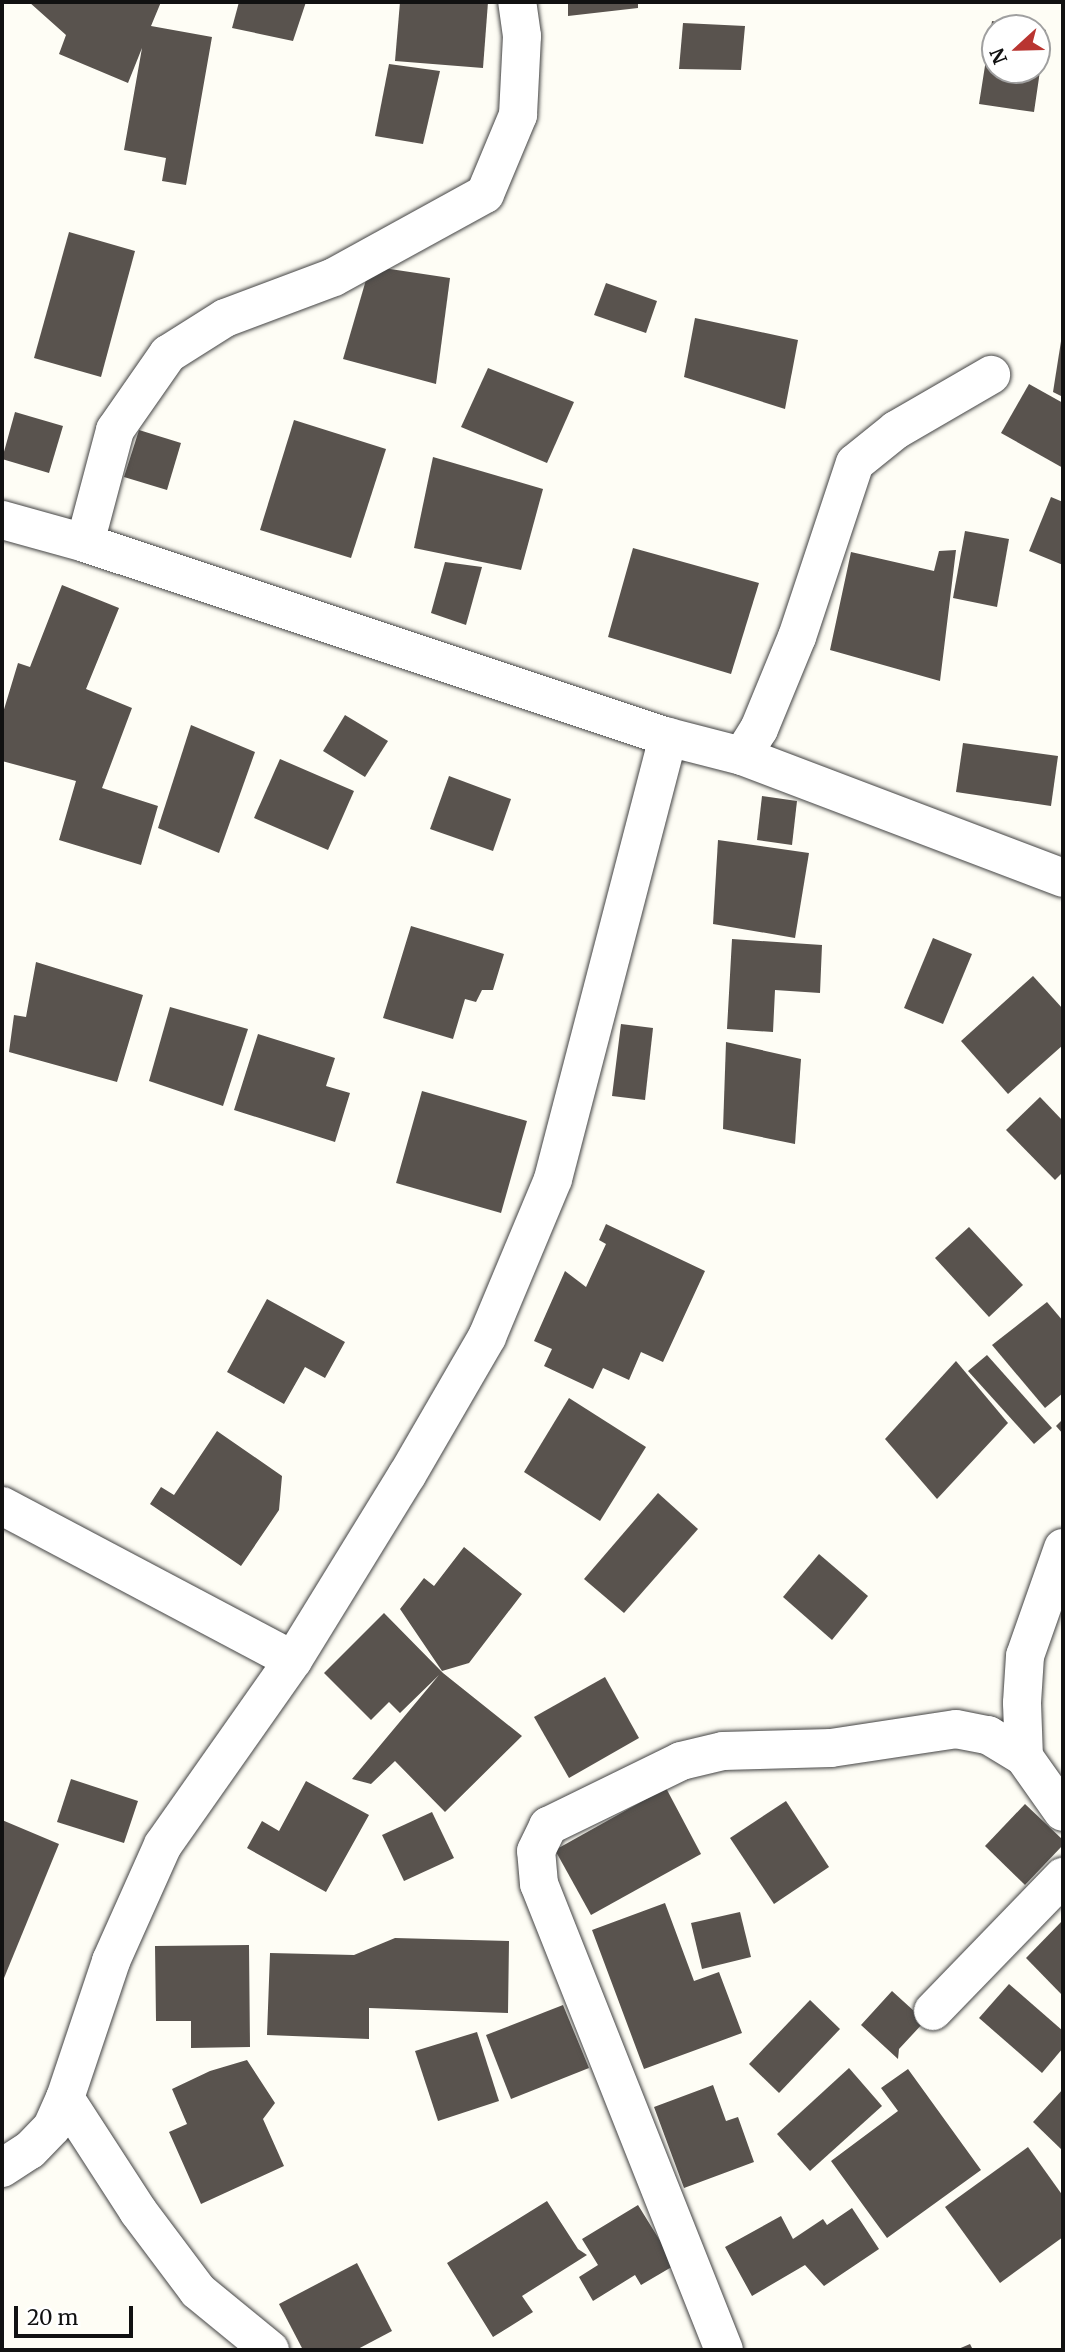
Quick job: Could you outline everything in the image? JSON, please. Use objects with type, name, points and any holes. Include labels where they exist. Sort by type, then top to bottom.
[{"type":"street","points":[[85,543],[115,430],[168,354],[225,318],[334,277],[485,194],[518,115],[522,36],[517,2]]},
{"type":"street","points":[[742,756],[764,717],[797,637],[855,463],[896,430],[991,375]]},
{"type":"street","points":[[2,520],[85,543],[668,737],[742,756],[1063,877]]},
{"type":"street","points":[[2,2168],[30,2150],[52,2127],[65,2098],[111,1961],[163,1845],[293,1660],[407,1475],[487,1337],[553,1179],[668,737]]},
{"type":"street","points":[[2,1506],[293,1660]]},
{"type":"street","points":[[1024,1757],[1025,1656],[1063,1548]]},
{"type":"street","points":[[724,2350],[539,1884],[536,1851],[548,1826],[681,1761],[723,1751],[831,1748],[956,1729],[988,1735],[1024,1757],[1063,1812]]},
{"type":"street","points":[[933,2011],[1063,1877]]},
{"type":"street","points":[[65,2098],[138,2211],[198,2291],[270,2350]]},
{"type":"building","points":[[29,2],[161,2],[151,26],[212,37],[186,185],[162,181],[166,158],[124,150],[142,48],[128,83],[59,54],[66,35]]},
{"type":"building","points":[[239,2],[306,2],[293,41],[232,28]]},
{"type":"building","points":[[400,2],[488,2],[483,68],[395,61]]},
{"type":"building","points":[[568,2],[638,2],[638,8],[568,16]]},
{"type":"building","points":[[683,23],[745,26],[741,70],[679,69]]},
{"type":"building","points":[[389,64],[440,71],[423,144],[375,136]]},
{"type":"building","points":[[982,84],[1038,84],[1034,112],[979,104]]},
{"type":"building","points":[[69,232],[135,251],[101,377],[34,358]]},
{"type":"building","points":[[370,266],[450,278],[436,384],[343,359]]},
{"type":"building","points":[[606,283],[657,301],[646,333],[594,315]]},
{"type":"building","points":[[695,318],[798,340],[785,409],[684,377]]},
{"type":"building","points":[[1063,335],[1063,397],[1053,392]]},
{"type":"building","points":[[488,368],[574,402],[547,463],[461,427]]},
{"type":"building","points":[[1029,384],[1063,403],[1063,468],[1001,433]]},
{"type":"building","points":[[15,412],[63,426],[49,473],[2,459]]},
{"type":"building","points":[[294,420],[386,449],[351,558],[260,530]]},
{"type":"building","points":[[139,430],[181,443],[167,490],[124,477]]},
{"type":"building","points":[[433,457],[543,489],[521,570],[414,548]]},
{"type":"building","points":[[1051,497],[1063,502],[1063,565],[1029,551]]},
{"type":"building","points":[[965,531],[1009,539],[997,607],[953,598]]},
{"type":"building","points":[[633,548],[759,583],[731,674],[608,637]]},
{"type":"building","points":[[956,550],[940,681],[830,650],[851,552],[934,571],[939,551]]},
{"type":"building","points":[[445,562],[482,567],[466,625],[431,613]]},
{"type":"building","points":[[62,585],[119,608],[86,689],[132,708],[102,788],[158,806],[141,865],[59,840],[76,781],[2,761],[2,716],[18,663],[30,667]]},
{"type":"building","points":[[345,715],[388,741],[365,777],[323,751]]},
{"type":"building","points":[[191,725],[255,752],[219,853],[158,828]]},
{"type":"building","points":[[963,743],[1058,756],[1051,806],[956,792]]},
{"type":"building","points":[[280,759],[354,791],[328,850],[254,818]]},
{"type":"building","points":[[449,776],[511,799],[493,851],[430,829]]},
{"type":"building","points":[[762,796],[797,801],[792,845],[757,840]]},
{"type":"building","points":[[718,840],[809,853],[795,938],[713,924]]},
{"type":"building","points":[[411,926],[504,954],[493,990],[482,990],[476,1002],[465,999],[453,1039],[383,1018]]},
{"type":"building","points":[[933,938],[972,954],[943,1024],[904,1008]]},
{"type":"building","points":[[732,939],[822,945],[820,993],[775,990],[773,1032],[727,1029]]},
{"type":"building","points":[[36,962],[143,995],[117,1082],[9,1052],[14,1015],[26,1017]]},
{"type":"building","points":[[1033,976],[1063,1009],[1063,1045],[1008,1094],[961,1041]]},
{"type":"building","points":[[170,1007],[248,1029],[223,1106],[149,1081]]},
{"type":"building","points":[[621,1024],[653,1028],[645,1100],[612,1096]]},
{"type":"building","points":[[258,1034],[335,1058],[326,1086],[350,1093],[335,1142],[234,1110]]},
{"type":"building","points":[[726,1042],[801,1059],[795,1144],[723,1129]]},
{"type":"building","points":[[422,1091],[527,1121],[501,1213],[396,1183]]},
{"type":"building","points":[[1040,1097],[1063,1121],[1063,1172],[1055,1180],[1006,1130]]},
{"type":"building","points":[[606,1224],[705,1271],[663,1362],[641,1352],[629,1380],[603,1368],[593,1389],[544,1366],[552,1349],[534,1341],[565,1271],[586,1287],[606,1244],[599,1240]]},
{"type":"building","points":[[969,1227],[1023,1285],[989,1317],[935,1258]]},
{"type":"building","points":[[267,1299],[345,1342],[325,1378],[305,1367],[284,1404],[227,1372]]},
{"type":"building","points":[[1047,1302],[1063,1321],[1063,1393],[1045,1408],[992,1345]]},
{"type":"building","points":[[987,1355],[1052,1428],[1034,1444],[968,1371]]},
{"type":"building","points":[[956,1361],[1008,1423],[937,1499],[885,1439]]},
{"type":"building","points":[[569,1398],[646,1447],[600,1521],[524,1472]]},
{"type":"building","points":[[1063,1419],[1063,1434],[1056,1426]]},
{"type":"building","points":[[217,1431],[282,1476],[279,1510],[241,1566],[150,1504],[161,1487],[174,1495]]},
{"type":"building","points":[[658,1493],[698,1529],[624,1613],[584,1579]]},
{"type":"building","points":[[464,1547],[522,1594],[469,1663],[442,1671],[400,1609],[424,1578],[434,1586]]},
{"type":"building","points":[[819,1554],[868,1596],[832,1640],[783,1597]]},
{"type":"building","points":[[384,1613],[443,1673],[522,1736],[445,1812],[395,1761],[371,1784],[352,1779],[439,1675],[400,1713],[389,1702],[371,1720],[324,1673]]},
{"type":"building","points":[[605,1677],[639,1738],[569,1778],[534,1717]]},
{"type":"building","points":[[71,1779],[138,1801],[124,1843],[57,1822]]},
{"type":"building","points":[[306,1781],[369,1815],[326,1892],[247,1848],[262,1821],[279,1831]]},
{"type":"building","points":[[666,1788],[701,1854],[591,1915],[555,1850]]},
{"type":"building","points":[[786,1801],[829,1867],[774,1904],[730,1838]]},
{"type":"building","points":[[1025,1804],[1063,1840],[1063,1845],[1025,1885],[985,1846]]},
{"type":"building","points":[[432,1812],[454,1858],[404,1881],[382,1835]]},
{"type":"building","points":[[2,1820],[59,1844],[2,1983]]},
{"type":"building","points":[[665,1903],[694,1981],[719,1972],[742,2033],[644,2069],[592,1930]]},
{"type":"building","points":[[740,1912],[751,1957],[702,1969],[691,1923]]},
{"type":"building","points":[[1063,1920],[1063,1996],[1026,1958]]},
{"type":"building","points":[[395,1938],[509,1941],[508,2013],[369,2008],[369,2039],[267,2035],[270,1953],[354,1955]]},
{"type":"building","points":[[249,1945],[250,2047],[191,2048],[191,2021],[156,2021],[155,1946]]},
{"type":"building","points":[[1009,1984],[1063,2031],[1063,2048],[1042,2073],[979,2018]]},
{"type":"building","points":[[892,1991],[925,2021],[899,2049],[898,2059],[861,2025]]},
{"type":"building","points":[[810,2000],[840,2029],[779,2093],[749,2064]]},
{"type":"building","points":[[563,2005],[589,2068],[511,2099],[486,2035]]},
{"type":"building","points":[[477,2032],[499,2101],[438,2121],[415,2051]]},
{"type":"building","points":[[247,2060],[275,2103],[263,2119],[284,2166],[201,2204],[169,2132],[187,2124],[172,2089],[210,2071]]},
{"type":"building","points":[[849,2068],[882,2106],[810,2171],[777,2134]]},
{"type":"building","points":[[908,2069],[981,2170],[887,2238],[831,2161],[898,2111],[881,2088]]},
{"type":"building","points":[[713,2085],[726,2121],[738,2117],[754,2162],[684,2188],[654,2107]]},
{"type":"building","points":[[1063,2089],[1063,2151],[1033,2122]]},
{"type":"building","points":[[1028,2147],[1063,2196],[1063,2237],[1000,2283],[945,2207]]},
{"type":"building","points":[[547,2201],[578,2249],[587,2255],[522,2296],[533,2312],[493,2337],[447,2263]]},
{"type":"building","points":[[638,2205],[675,2265],[641,2285],[635,2275],[593,2301],[579,2277],[598,2265],[582,2239]]},
{"type":"building","points":[[852,2208],[879,2249],[824,2286],[805,2265],[752,2296],[725,2247],[781,2216],[793,2239],[823,2219],[827,2225]]},
{"type":"building","points":[[357,2263],[392,2331],[356,2350],[303,2350],[279,2304]]},
{"type":"building","points":[[970,2344],[973,2350],[956,2350]]}]
